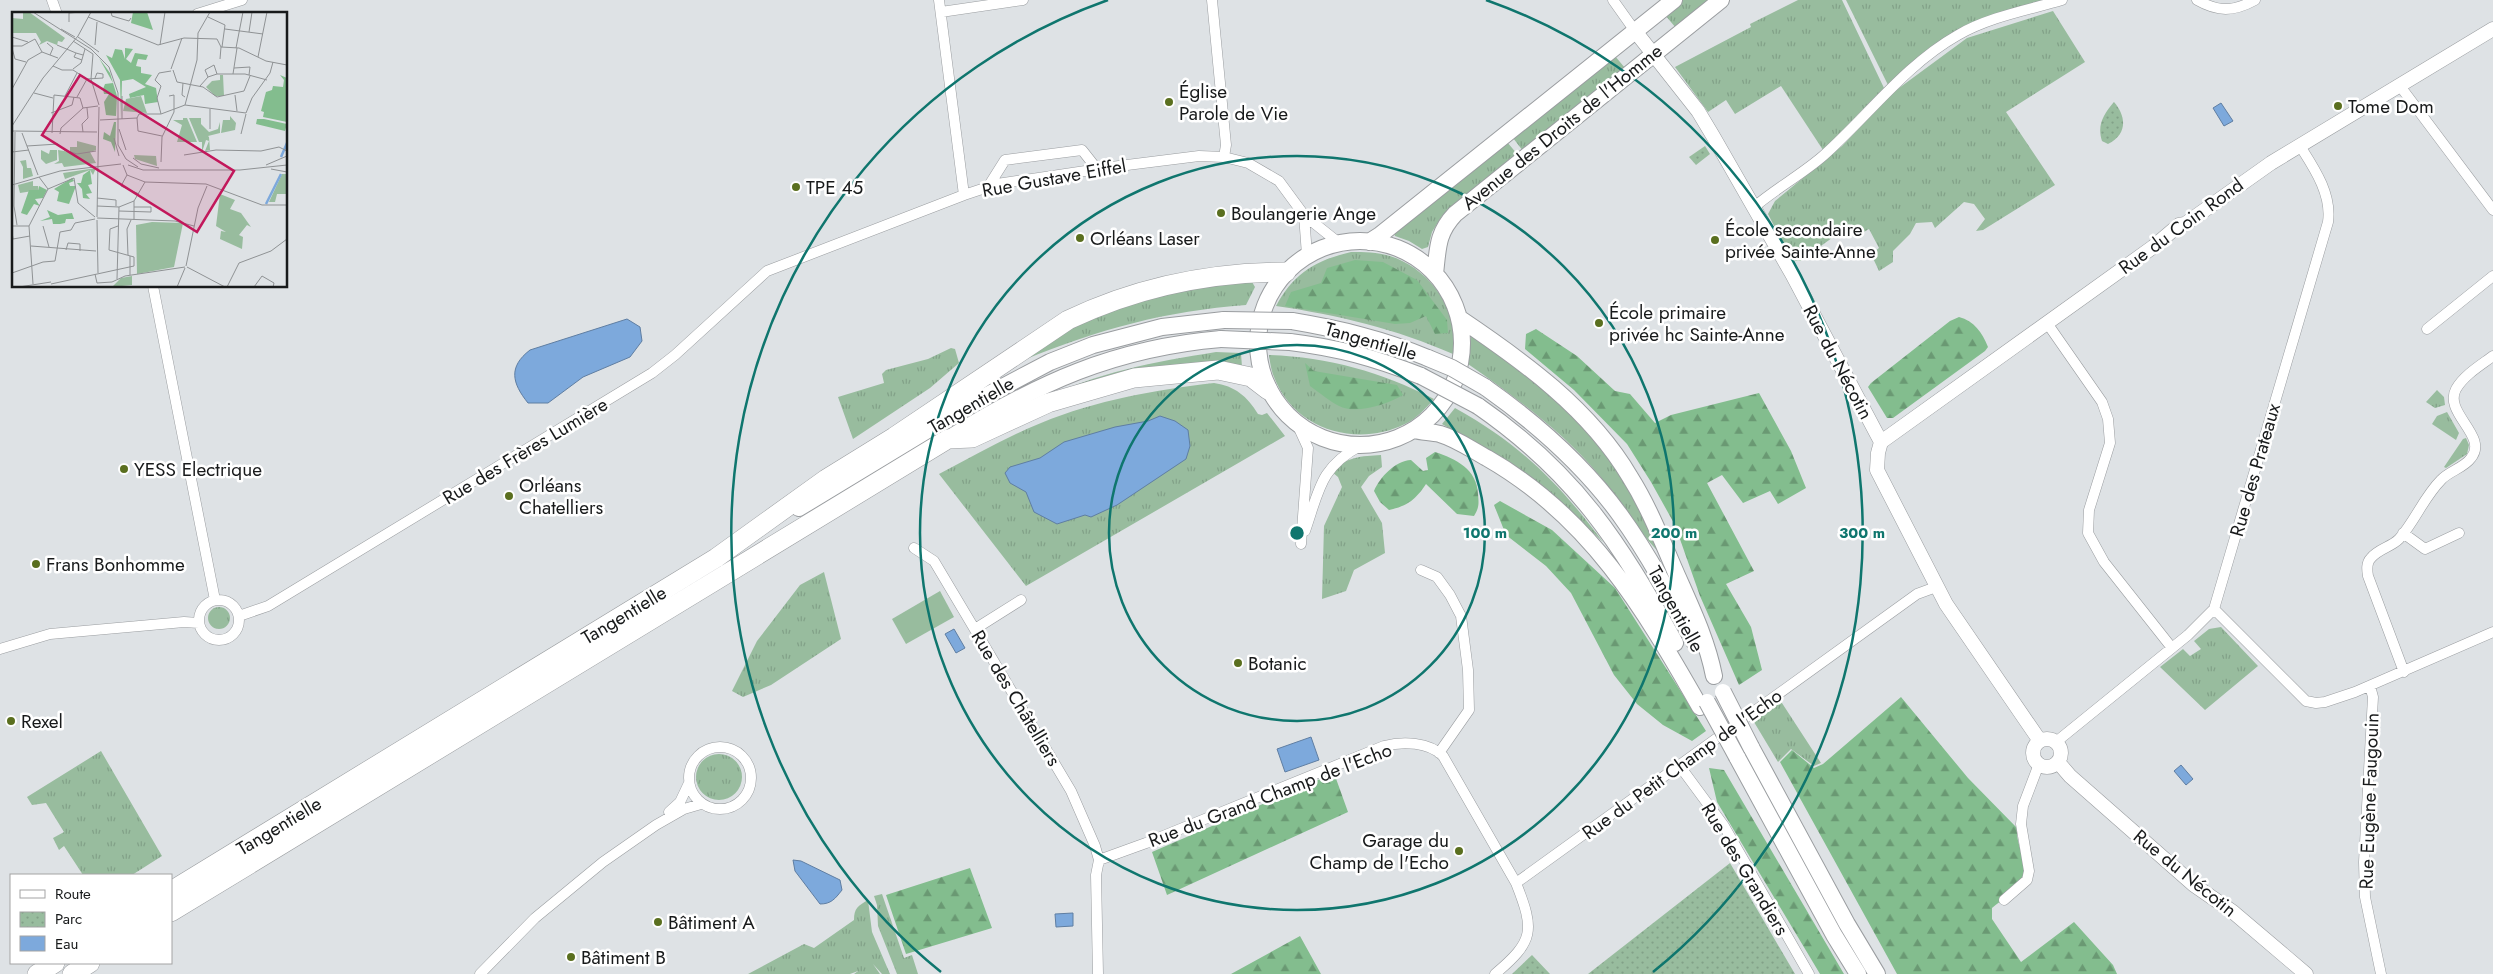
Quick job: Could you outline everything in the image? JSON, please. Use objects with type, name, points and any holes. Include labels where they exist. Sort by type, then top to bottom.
[{"type":"highway","points":[[716,558],[826,479],[902,431],[1068,320],[1098,306],[1149,288],[1211,276],[1286,272]]},
{"type":"highway","points":[[948,439],[972,438],[1048,403],[1134,378],[1218,370],[1251,378],[1268,390]]},
{"type":"highway","name":"Tangentielle","points":[[172,911],[948,439]]},
{"type":"highway","name":"Tangentielle","points":[[172,891],[716,558]]},
{"type":"highway","points":[[37,974],[54,964]]},
{"type":"highway","points":[[72,974],[88,964]]},
{"type":"main road","name":"Avenue des Droits de l'Homme","points":[[1369,242],[1674,0]]},
{"type":"main road","name":"Avenue des Droits de l'Homme","points":[[1435,274],[1439,237],[1445,225],[1455,214],[1721,0]]},
{"type":"main road","points":[[1369,242],[1394,247],[1408,254],[1435,274],[1450,294],[1459,318],[1462,350],[1455,381],[1438,409],[1414,430],[1397,439],[1360,446],[1338,443],[1316,436],[1297,424],[1281,409],[1268,390],[1258,360],[1258,328],[1268,298],[1286,272],[1307,255],[1339,243],[1369,242]]},
{"type":"main road","points":[[1459,318],[1559,393],[1591,424],[1614,453],[1631,477],[1658,532],[1708,649],[1714,676]]},
{"type":"main road","name":"Tangentielle","points":[[716,558],[974,402],[1050,362],[1093,345],[1154,329],[1224,320],[1292,322],[1350,331],[1394,344],[1428,358],[1485,387],[1520,411],[1577,464],[1619,514],[1663,583],[1847,924],[1877,974]]},
{"type":"main road","name":"Tangentielle","points":[[948,439],[989,414],[1060,378],[1085,368],[1119,356],[1178,343],[1221,339],[1290,342],[1334,348],[1374,358],[1421,376],[1478,406],[1510,428],[1566,479],[1593,511],[1648,593],[1704,704],[1737,757],[1834,935],[1858,974]]},
{"type":"main road","points":[[1414,430],[1438,433],[1453,439],[1504,468],[1528,484],[1578,526],[1622,580],[1704,704]]},
{"type":"street","points":[[52,0],[56,12]]},
{"type":"street","points":[[204,12],[242,0]]},
{"type":"street","points":[[939,0],[964,195]]},
{"type":"street","points":[[941,12],[1023,0]]},
{"type":"street","points":[[1212,0],[1226,145],[1224,157]]},
{"type":"street","name":"Rue du Nécotin","points":[[1613,0],[1698,111],[1792,274],[1881,442],[1878,453],[1878,470],[1936,586],[2037,738]]},
{"type":"street","points":[[1753,208],[1822,156],[1887,91],[1958,34],[1985,23],[2062,0]]},
{"type":"street","points":[[2197,0],[2212,9],[2229,9],[2255,0]]},
{"type":"street","name":"Rue du Coin Rond","points":[[1881,442],[2153,247],[2179,224],[2185,224],[2235,187],[2493,29]]},
{"type":"street","points":[[2400,86],[2493,210]]},
{"type":"street","name":"Rue des Prateaux","points":[[2214,609],[2328,222],[2330,210],[2326,192],[2300,146]]},
{"type":"street","points":[[988,187],[1005,160],[1082,150],[1097,169]]},
{"type":"street","name":"Rue Gustave Eiffel","points":[[792,260],[988,187],[1097,169],[1198,156],[1224,157],[1248,164],[1279,181],[1304,215],[1339,243]]},
{"type":"street","points":[[1304,215],[1307,255]]},
{"type":"street","name":"Rue des Frères Lumière","points":[[239,616],[268,606],[652,373],[675,356],[767,271],[792,260]]},
{"type":"street","points":[[2427,329],[2493,276]]},
{"type":"street","points":[[153,288],[215,600]]},
{"type":"street","points":[[2047,323],[2102,402],[2108,419],[2110,444],[2090,510],[2088,533],[2104,562],[2172,648]]},
{"type":"street","points":[[2404,672],[2367,570],[2372,556],[2393,544],[2403,533],[2440,481],[2472,458],[2475,452],[2474,438],[2457,410],[2454,397],[2456,389],[2464,380],[2493,356]]},
{"type":"street","points":[[1297,424],[1308,448],[1301,544],[1324,476],[1335,461],[1360,446]]},
{"type":"street","points":[[2403,533],[2425,549],[2459,533]]},
{"type":"street","name":"Rue des Châtelliers","points":[[914,548],[934,561],[1071,791],[1088,825],[1098,860]]},
{"type":"street","points":[[1420,570],[1437,576],[1461,616],[1468,670],[1469,710],[1440,753],[1450,766],[1516,884],[1525,906],[1528,936],[1521,951],[1495,974]]},
{"type":"street","name":"Rue du Petit Champ de l'Echo","points":[[1516,884],[1917,594],[1936,586]]},
{"type":"street","points":[[215,600],[228,601],[237,610],[239,616],[238,627],[234,634],[223,640],[210,638],[201,629],[199,623],[202,608],[215,600]]},
{"type":"street","points":[[975,629],[1021,600]]},
{"type":"street","points":[[2004,900],[2027,880],[2029,871],[2021,824],[2023,806],[2038,768],[2033,752],[2037,738],[2060,739],[2172,648],[2214,609]]},
{"type":"street","name":"Rue Eugène Faugouin","points":[[2214,609],[2306,700],[2316,703],[2325,702],[2370,686],[2493,632]]},
{"type":"street","points":[[0,649],[50,634],[184,622],[199,623]]},
{"type":"street","name":"Rue Eugène Faugouin","points":[[2370,686],[2373,697],[2364,862],[2365,897],[2381,974]]},
{"type":"street","points":[[2038,768],[2061,767],[2060,739]]},
{"type":"street","name":"Rue du Grand Champ de l'Echo","points":[[1098,860],[1121,853],[1384,746],[1412,744],[1440,753]]},
{"type":"street","points":[[656,825],[680,802],[689,783],[690,768],[693,762],[697,756],[710,748],[726,747],[733,750],[745,759],[751,774],[748,792],[742,801],[732,807],[722,809],[711,808],[702,804],[695,798],[689,783]]},
{"type":"street","name":"Rue des Grandiers","points":[[1679,765],[1724,826],[1810,974]]},
{"type":"street","name":"Rue du Nécotin","points":[[2061,767],[2194,885],[2233,912],[2306,974]]},
{"type":"street","points":[[480,974],[535,918],[573,885],[656,825],[684,809],[702,804]]},
{"type":"street","points":[[1098,860],[1096,875],[1098,974]]},
{"type":"green space","points":[[1683,0],[1710,0],[1676,28],[1665,15]]},
{"type":"green space","points":[[1798,0],[1842,0],[1884,88],[1823,150],[1781,86],[1735,114],[1726,100],[1708,112],[1675,67],[1751,27],[1750,24]]},
{"type":"green space","points":[[1846,0],[2055,0],[1985,20],[1888,85]]},
{"type":"green space","points":[[2053,11],[2085,62],[2006,112],[2055,185],[1983,230],[1976,231],[1985,219],[1974,204],[1964,202],[1935,228],[1932,222],[1916,223],[1910,234],[1893,251],[1893,262],[1879,271],[1871,254],[1879,248],[1869,229],[1857,236],[1850,225],[1800,261],[1792,261],[1768,214],[1775,201],[1842,146],[1895,91],[1967,38]]},
{"type":"green space","points":[[1615,56],[1625,68],[1523,151],[1513,138]]},
{"type":"green space","points":[[2114,102],[2121,114],[2123,125],[2119,136],[2108,144],[2102,141],[2100,130],[2104,116]]},
{"type":"green space","points":[[1507,142],[1518,155],[1442,216],[1432,232],[1428,247],[1422,249],[1409,241],[1395,236],[1394,233]]},
{"type":"green space","points":[[1705,146],[1710,154],[1696,165],[1689,157]]},
{"type":"green space","points":[[1351,252],[1390,256],[1418,270],[1429,281],[1440,294],[1452,323],[1454,338],[1453,354],[1410,337],[1366,324],[1276,306],[1290,285],[1307,270],[1327,259]]},
{"type":"green space","points":[[1355,260],[1383,262],[1417,280],[1447,320],[1448,333],[1435,334],[1426,316],[1410,323],[1395,324],[1285,306],[1291,292],[1321,283],[1327,268]]},
{"type":"green space","points":[[1252,282],[1255,287],[1246,305],[1188,312],[1133,323],[1079,339],[1024,360],[1062,330],[1156,292]]},
{"type":"green space","points":[[1959,317],[1969,321],[1977,328],[1988,347],[1893,418],[1887,418],[1868,387],[1950,321]]},
{"type":"green space","points":[[1536,329],[1577,356],[1615,391],[1630,394],[1655,423],[1671,415],[1759,393],[1791,451],[1806,488],[1778,504],[1770,491],[1743,503],[1722,475],[1707,483],[1754,571],[1726,584],[1751,627],[1762,670],[1739,685],[1700,596],[1675,525],[1651,482],[1627,444],[1574,390],[1525,349],[1526,334]]},
{"type":"green space","points":[[1471,335],[1564,406],[1597,440],[1626,482],[1663,556],[1638,527],[1599,475],[1570,444],[1520,402],[1468,364]]},
{"type":"green space","points":[[951,348],[955,349],[959,363],[930,388],[853,439],[838,397],[884,383],[882,374],[886,370],[928,359]]},
{"type":"green space","points":[[1216,352],[1241,353],[1242,367],[1040,401],[1104,375],[1148,364]]},
{"type":"green space","points":[[1269,355],[1312,359],[1354,368],[1394,381],[1434,399],[1413,419],[1386,431],[1348,434],[1329,429],[1312,421],[1296,410],[1283,395],[1273,374]]},
{"type":"green space","points":[[1305,363],[1314,371],[1397,385],[1403,395],[1389,402],[1363,409],[1339,406],[1310,386]]},
{"type":"green space","points":[[1214,383],[1234,389],[1240,393],[1258,414],[1267,413],[1285,436],[1026,586],[939,474],[1015,434],[1083,408],[1126,397]]},
{"type":"green space","points":[[2437,390],[2444,397],[2445,405],[2435,408],[2426,402]]},
{"type":"green space","points":[[1455,408],[1499,436],[1537,466],[1570,501],[1603,542],[1527,478],[1442,424]]},
{"type":"green space","points":[[2447,412],[2459,433],[2456,440],[2432,424],[2437,416]]},
{"type":"green space","points":[[2466,438],[2469,445],[2467,454],[2446,468],[2444,467],[2463,439]]},
{"type":"green space","points":[[1435,452],[1464,466],[1474,478],[1477,485],[1478,508],[1474,516],[1457,514],[1426,484],[1415,498],[1401,506],[1389,510],[1380,502],[1374,491],[1380,480],[1389,471],[1399,463],[1411,460],[1423,471],[1428,470],[1426,458]]},
{"type":"green space","points":[[1381,455],[1382,467],[1369,476],[1361,487],[1382,523],[1385,553],[1354,570],[1346,591],[1322,599],[1324,526],[1342,487],[1338,477],[1332,472],[1348,460]]},
{"type":"green space","points":[[1500,501],[1552,530],[1615,588],[1706,731],[1692,741],[1663,725],[1637,704],[1614,675],[1571,593],[1546,566],[1506,535],[1494,505]]},
{"type":"green space","points":[[824,572],[841,639],[771,685],[743,697],[732,691],[757,641],[800,585]]},
{"type":"green space","points":[[940,591],[954,617],[906,644],[892,619]]},
{"type":"green space","points":[[219,607],[227,610],[230,618],[227,626],[219,629],[211,626],[208,618],[211,610]]},
{"type":"green space","points":[[2221,627],[2258,666],[2205,710],[2160,667],[2183,649],[2190,656],[2201,649],[2194,641],[2209,629]]},
{"type":"green space","points":[[1901,697],[1968,778],[2017,828],[2018,842],[2025,864],[2025,877],[2016,889],[1992,908],[1992,919],[2021,962],[2074,922],[2113,965],[2117,974],[1897,974],[1780,762],[1792,750],[1814,768],[1823,764]]},
{"type":"green space","points":[[1780,700],[1821,763],[1814,766],[1791,749],[1778,762],[1754,722]]},
{"type":"green space","points":[[101,751],[162,856],[134,874],[82,874],[64,846],[59,850],[53,838],[64,832],[46,803],[32,805],[27,797]]},
{"type":"green space","points":[[719,754],[732,758],[738,764],[742,777],[738,790],[732,796],[719,800],[706,796],[700,790],[696,777],[700,764],[706,758]]},
{"type":"green space","points":[[1709,768],[1724,770],[1844,974],[1820,974],[1717,802]]},
{"type":"green space","points":[[1334,773],[1348,812],[1167,895],[1152,852]]},
{"type":"green space","points":[[1730,863],[1795,974],[1588,974]]},
{"type":"green space","points":[[970,868],[992,928],[906,954],[886,895]]},
{"type":"green space","points":[[882,894],[904,958],[912,955],[918,974],[897,974],[878,926],[877,905],[874,896]]},
{"type":"green space","points":[[868,900],[872,932],[890,974],[882,974],[873,964],[880,974],[854,974],[858,971],[850,974],[748,974],[804,944],[814,948],[854,920],[857,908]]},
{"type":"green space","points":[[1300,936],[1321,974],[1231,974]]},
{"type":"green space","points":[[1532,955],[1550,974],[1512,974]]},
{"type":"water","points":[[2221,103],[2233,121],[2224,126],[2213,108]]},
{"type":"water","points":[[627,319],[640,327],[642,341],[630,357],[583,377],[548,403],[528,403],[518,389],[515,369],[523,356],[530,350]]},
{"type":"water","points":[[1160,416],[1175,421],[1188,430],[1190,446],[1186,459],[1117,505],[1091,517],[1085,515],[1057,524],[1034,512],[1026,492],[1010,483],[1005,473],[1010,467],[1040,458],[1064,442],[1115,427],[1148,421]]},
{"type":"water","points":[[954,629],[965,648],[956,653],[945,634]]},
{"type":"water","points":[[1311,737],[1319,760],[1285,772],[1277,749]]},
{"type":"water","points":[[2181,765],[2193,779],[2186,785],[2174,771]]},
{"type":"water","points":[[793,860],[801,861],[840,880],[842,890],[832,900],[820,904],[795,871]]},
{"type":"water","points":[[1073,913],[1073,926],[1056,927],[1055,914]]},
{"type":"place","name":"Église Parole de Vie","points":[[1169,102]]},
{"type":"place","name":"Tome Dom","points":[[2338,106]]},
{"type":"place","name":"TPE 45","points":[[796,187]]},
{"type":"place","name":"Boulangerie Ange","points":[[1221,213]]},
{"type":"place","name":"Orléans Laser","points":[[1080,238]]},
{"type":"place","name":"École secondaire privée Sainte-Anne","points":[[1715,240]]},
{"type":"place","name":"École primaire privée hc Sainte-Anne","points":[[1599,323]]},
{"type":"place","name":"YESS Electrique","points":[[124,469]]},
{"type":"place","name":"Orléans Chatelliers","points":[[509,496]]},
{"type":"place","name":"Frans Bonhomme","points":[[36,564]]},
{"type":"place","name":"Botanic","points":[[1238,663]]},
{"type":"place","name":"Rexel","points":[[11,721]]},
{"type":"place","name":"Garage du Champ de l'Echo","points":[[1459,851]]},
{"type":"place","name":"Bâtiment A","points":[[658,922]]},
{"type":"place","name":"Bâtiment B","points":[[571,957]]}]
